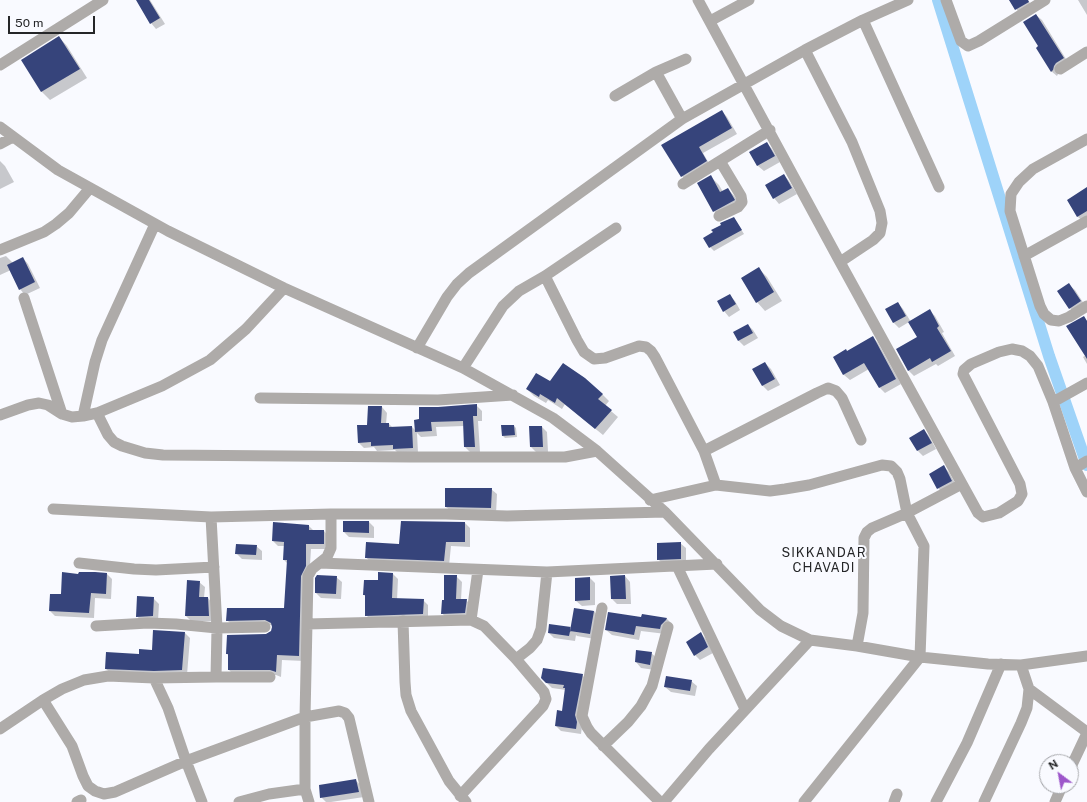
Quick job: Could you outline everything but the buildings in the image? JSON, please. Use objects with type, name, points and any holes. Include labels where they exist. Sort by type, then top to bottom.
[{"type":"street","points":[[0,64],[103,0]]},
{"type":"street","points":[[698,0],[978,513],[983,517],[999,513],[1018,501],[1022,494],[1020,484],[963,374],[964,370],[971,364],[999,352],[1012,349],[1022,351],[1030,356],[1038,366],[1053,402],[1076,468],[1087,492]]},
{"type":"street","points":[[710,21],[749,0]]},
{"type":"street","points":[[946,0],[961,42],[968,46],[979,41],[1045,0]]},
{"type":"street","points":[[417,348],[447,297],[457,284],[469,273],[682,119],[805,50],[902,1]]},
{"type":"street","points":[[863,20],[939,187]]},
{"type":"street","points":[[805,50],[852,142],[880,211],[882,223],[880,233],[873,240],[840,262]]},
{"type":"street","points":[[1060,69],[1087,52]]},
{"type":"street","points":[[615,96],[656,72],[686,59]]},
{"type":"street","points":[[656,72],[682,119]]},
{"type":"street","points":[[0,127],[58,170],[155,224],[284,288],[463,368],[553,418],[597,451],[665,512],[760,610],[781,626],[810,640],[857,646],[920,657],[1021,665],[1087,656]]},
{"type":"street","points":[[683,184],[770,130]]},
{"type":"street","points":[[0,144],[13,137]]},
{"type":"street","points":[[1087,138],[1033,169],[1019,182],[1011,194],[1010,211],[1040,306],[1044,314],[1051,320],[1059,321],[1087,306]]},
{"type":"street","points":[[719,216],[738,207],[742,202],[741,196],[720,162]]},
{"type":"street","points":[[0,250],[44,232],[56,224],[69,213],[90,188]]},
{"type":"street","points":[[1024,256],[1087,221]]},
{"type":"street","points":[[83,416],[95,362],[102,340],[155,224]]},
{"type":"street","points":[[463,368],[503,306],[519,291],[545,276],[616,228]]},
{"type":"street","points":[[545,276],[584,352],[594,359],[605,358],[639,346],[646,347],[651,351],[704,451],[716,485]]},
{"type":"street","points":[[0,415],[28,405],[39,403],[48,405],[62,414],[72,417],[83,416],[97,413],[162,386],[210,360],[246,329],[284,288]]},
{"type":"street","points":[[24,298],[62,414]]},
{"type":"street","points":[[1053,402],[1086,383]]},
{"type":"street","points":[[704,451],[828,388],[836,391],[842,398],[861,440]]},
{"type":"street","points":[[260,398],[438,400],[514,395]]},
{"type":"street","points":[[97,413],[108,435],[114,442],[145,453],[163,455],[565,457],[597,451]]},
{"type":"street","points":[[1076,468],[1087,461]]},
{"type":"street","points":[[650,500],[716,485],[770,491],[785,489],[809,485],[882,465],[891,466],[897,472],[900,478],[907,513],[924,546],[920,657],[804,802]]},
{"type":"street","points":[[857,646],[863,613],[864,538],[867,532],[872,528],[907,513],[962,484]]},
{"type":"street","points":[[54,509],[211,516],[446,514],[507,516],[665,512]]},
{"type":"street","points":[[309,802],[305,789],[308,576],[312,569],[327,557],[331,548],[331,514]]},
{"type":"street","points":[[211,516],[217,628],[216,677]]},
{"type":"street","points":[[79,563],[156,570],[214,567]]},
{"type":"street","points":[[320,563],[547,572],[717,564]]},
{"type":"street","points":[[678,566],[745,710]]},
{"type":"street","points":[[471,620],[478,570]]},
{"type":"street","points":[[516,659],[530,648],[537,640],[541,629],[547,572]]},
{"type":"street","points":[[602,608],[582,716],[587,727],[604,746],[660,802]]},
{"type":"street","points":[[307,624],[404,621],[471,620],[484,626],[516,659],[544,692],[546,699],[543,706],[463,799],[449,780],[411,711],[406,695],[404,621]]},
{"type":"street","points":[[96,626],[148,623],[217,628],[265,627]]},
{"type":"street","points":[[604,746],[637,711],[652,686],[668,627]]},
{"type":"street","points":[[664,802],[709,749],[810,640]]},
{"type":"street","points":[[936,802],[967,743],[1001,664]]},
{"type":"street","points":[[984,802],[1027,708],[1029,688],[1021,665]]},
{"type":"street","points":[[0,729],[42,700],[62,689],[84,680],[108,676],[154,678],[270,677]]},
{"type":"street","points":[[154,678],[168,708],[202,802]]},
{"type":"street","points":[[1029,688],[1087,732],[1077,754]]},
{"type":"street","points":[[42,700],[72,746],[88,786],[95,791],[104,794],[115,792],[186,761],[305,717],[339,711],[345,713],[349,718],[369,802]]},
{"type":"street","points":[[239,802],[269,794],[305,789]]},
{"type":"waterway","points":[[938,0],[1049,356],[1087,465]]},
{"type":"district","name":"SIKKANDAR CHAVADI","points":[[824,560]]}]
